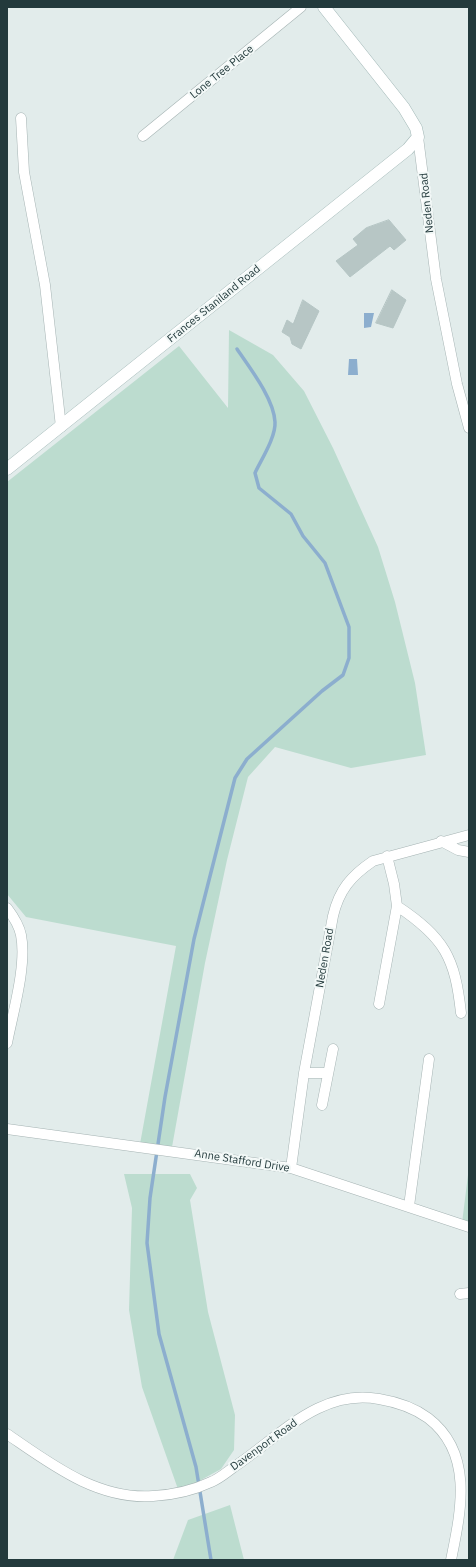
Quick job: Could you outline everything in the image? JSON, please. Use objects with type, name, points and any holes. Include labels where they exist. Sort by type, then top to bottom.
[{"type":"street","name":"Lone Tree Place","points":[[144,136],[301,7]]},
{"type":"street","name":"Neden Road","points":[[324,7],[404,108],[416,128],[423,166],[436,279],[457,384],[469,428]]},
{"type":"street","points":[[21,118],[24,172],[45,285],[60,426]]},
{"type":"street","name":"Frances Staniland Road","points":[[7,469],[408,149],[418,137]]},
{"type":"street","name":"Neden Road","points":[[291,1168],[304,1073],[336,900],[341,891],[361,870],[373,861],[441,841],[469,835]]},
{"type":"street","points":[[441,841],[458,850],[469,852]]},
{"type":"street","points":[[379,1004],[397,906],[394,884],[386,856]]},
{"type":"street","points":[[397,906],[443,946],[454,969],[461,1013]]},
{"type":"street","points":[[7,908],[14,917],[21,934],[22,959],[7,1043]]},
{"type":"street","points":[[322,1105],[327,1073],[333,1049]]},
{"type":"street","points":[[409,1206],[429,1059]]},
{"type":"street","points":[[304,1073],[327,1073]]},
{"type":"street","name":"Anne Stafford Drive","points":[[7,1129],[143,1149],[171,1151],[291,1168],[469,1227]]},
{"type":"street","name":"Davenport Road","points":[[7,1434],[68,1476],[86,1484],[126,1496],[154,1496],[186,1490],[212,1482],[261,1449],[294,1421],[335,1400],[353,1396],[403,1404],[423,1414],[437,1425],[447,1440],[457,1460],[461,1480],[461,1498],[458,1525],[451,1560]]},
{"type":"green space","points":[[229,330],[273,355],[304,391],[333,448],[378,547],[395,602],[415,683],[426,755],[351,768],[275,747],[248,777],[227,860],[205,963],[172,1147],[140,1144],[176,946],[26,917],[7,894],[7,482],[179,346],[228,408]]},
{"type":"green space","points":[[469,1167],[469,1225],[462,1223]]},
{"type":"green space","points":[[124,1174],[190,1174],[197,1188],[190,1200],[208,1312],[235,1415],[234,1450],[221,1469],[179,1492],[142,1387],[129,1310],[132,1208]]},
{"type":"green space","points":[[230,1505],[244,1560],[173,1560],[188,1520]]},
{"type":"water","points":[[364,313],[374,313],[371,327],[364,328]]},
{"type":"water","points":[[349,359],[357,359],[358,375],[348,375]]},
{"type":"building","points":[[389,220],[406,240],[394,250],[390,246],[350,277],[336,261],[358,245],[353,239],[366,228]]},
{"type":"building","points":[[392,290],[406,300],[393,328],[376,323]]},
{"type":"building","points":[[303,300],[319,311],[301,349],[292,344],[290,337],[282,332],[287,320],[293,324]]},
{"type":"waterway","points":[[211,1560],[196,1467],[159,1334],[147,1243],[150,1198],[165,1097],[194,939],[235,778],[247,759],[322,691],[343,675],[349,658],[349,627],[325,563],[303,536],[291,514],[259,488],[255,473],[268,448],[275,428],[274,413],[266,394],[237,349]]}]
